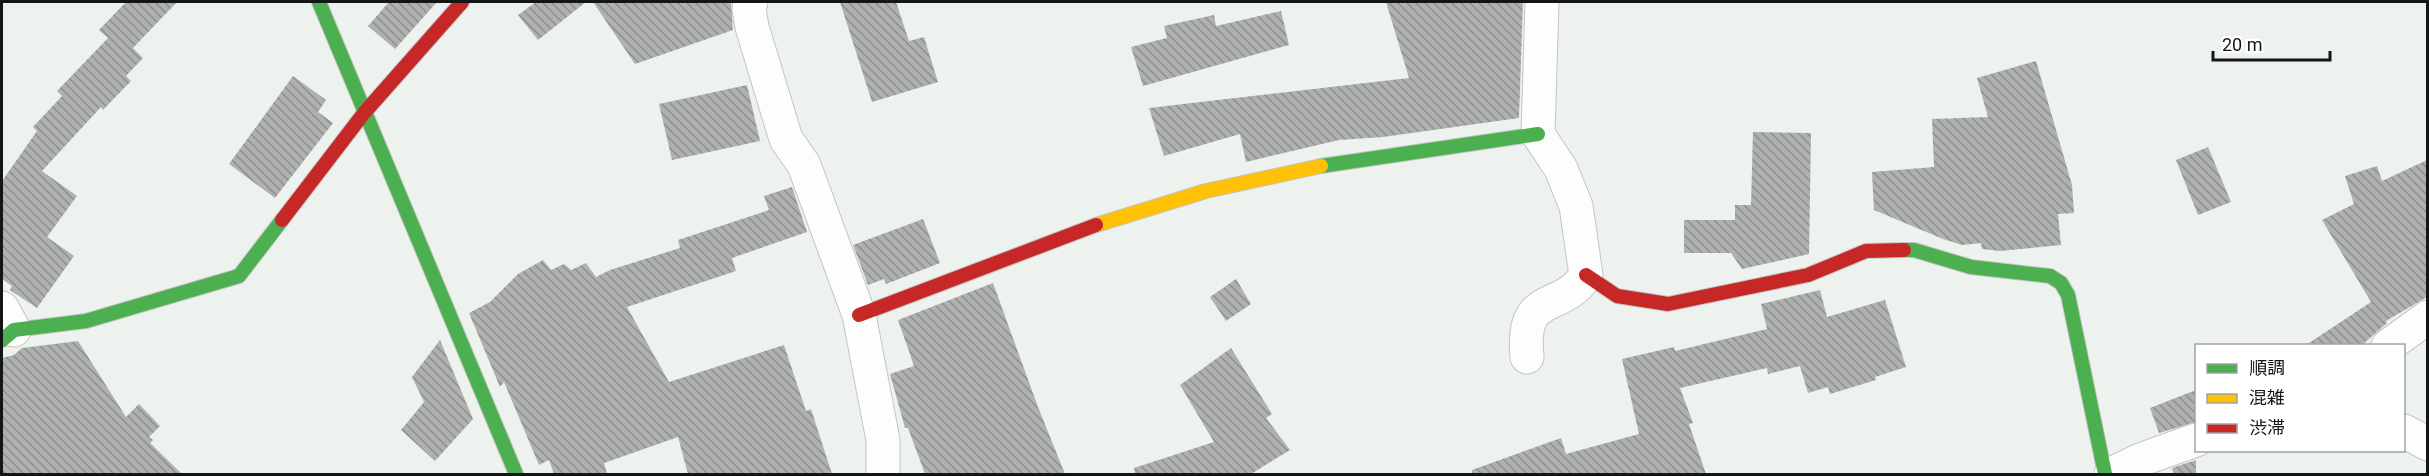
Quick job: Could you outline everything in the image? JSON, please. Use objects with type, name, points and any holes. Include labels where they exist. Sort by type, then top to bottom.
[{"type":"street","points":[[319,2],[516,474]]},
{"type":"street","points":[[6,326],[86,321],[239,276],[364,113],[462,2]]},
{"type":"street","points":[[752,2],[749,9],[752,27],[786,139],[804,165],[859,315],[883,441],[883,474]]},
{"type":"street","points":[[1527,357],[1525,338],[1529,321],[1538,307],[1578,288],[1586,275],[1576,206],[1561,169],[1538,134],[1542,2]]},
{"type":"street","points":[[859,315],[1059,239],[1206,191],[1320,165],[1538,134]]},
{"type":"street","points":[[1586,275],[1617,296],[1668,304],[1808,276],[1866,251],[1914,250],[1971,267],[2050,276],[2061,283],[2068,295],[2105,474]]},
{"type":"street","points":[[2389,344],[2427,317]]},
{"type":"street","points":[[2405,432],[2427,444]]},
{"type":"street","points":[[2110,474],[2140,460],[2195,441]]},
{"type":"building","points":[[126,2],[177,2],[133,48],[143,58],[126,76],[131,81],[103,110],[101,107],[42,171],[77,196],[47,237],[74,256],[37,308],[10,290],[12,286],[2,279],[2,181],[37,131],[33,127],[62,96],[57,91],[108,38],[99,30]]},
{"type":"building","points":[[389,2],[437,2],[395,49],[368,26]]},
{"type":"building","points":[[536,2],[586,2],[538,40],[518,15]]},
{"type":"building","points":[[593,2],[731,2],[733,30],[635,64]]},
{"type":"building","points":[[840,2],[896,2],[909,41],[924,37],[938,82],[872,102]]},
{"type":"building","points":[[1386,2],[1523,2],[1519,118],[1383,137],[1339,140],[1246,162],[1240,134],[1164,156],[1149,108],[1409,78]]},
{"type":"building","points":[[1281,11],[1289,45],[1143,86],[1131,47],[1167,38],[1164,26],[1214,15],[1216,26]]},
{"type":"building","points":[[2036,61],[2072,185],[2074,213],[2058,214],[2061,245],[2000,251],[1982,249],[1981,243],[1962,245],[1874,210],[1872,172],[1934,167],[1932,119],[1988,117],[1977,78]]},
{"type":"building","points":[[293,76],[326,100],[318,112],[333,123],[275,198],[229,164]]},
{"type":"building","points":[[747,85],[760,141],[672,160],[659,104]]},
{"type":"building","points":[[1753,132],[1811,133],[1809,254],[1742,269],[1731,253],[1684,253],[1684,220],[1735,220],[1735,205],[1751,205]]},
{"type":"building","points":[[2208,147],[2231,202],[2198,215],[2176,160]]},
{"type":"building","points":[[2427,160],[2427,297],[2386,321],[2387,323],[2363,344],[2308,344],[2371,302],[2322,220],[2354,204],[2345,176],[2377,166],[2382,181]]},
{"type":"building","points":[[792,187],[807,232],[732,258],[736,271],[627,307],[669,382],[784,345],[806,411],[811,409],[832,474],[688,474],[678,437],[604,463],[607,474],[554,474],[549,460],[539,465],[504,382],[500,387],[469,313],[490,302],[518,274],[543,260],[551,270],[564,264],[571,270],[586,263],[596,277],[610,270],[680,248],[678,240],[769,210],[764,196]]},
{"type":"building","points":[[923,219],[940,263],[886,284],[884,279],[868,285],[853,245]]},
{"type":"building","points":[[1236,279],[1251,304],[1226,321],[1210,297]]},
{"type":"building","points":[[993,283],[1065,474],[925,474],[908,428],[905,428],[890,374],[914,366],[898,320]]},
{"type":"building","points":[[1820,290],[1827,317],[1885,300],[1906,367],[1875,377],[1876,380],[1830,394],[1828,387],[1808,393],[1800,366],[1768,374],[1767,368],[1680,388],[1693,423],[1689,424],[1706,474],[1472,474],[1472,470],[1561,438],[1566,454],[1639,434],[1622,359],[1674,347],[1675,351],[1767,329],[1761,304]]},
{"type":"building","points":[[440,340],[473,419],[435,461],[401,430],[424,402],[412,377]]},
{"type":"building","points":[[78,341],[126,417],[139,404],[160,426],[149,437],[153,440],[150,443],[182,474],[2,474],[2,358],[14,355],[22,348]]},
{"type":"building","points":[[1231,348],[1272,414],[1266,418],[1290,450],[1251,474],[1135,474],[1134,468],[1214,442],[1180,385]]},
{"type":"building","points":[[2195,390],[2195,422],[2159,433],[2150,408]]},
{"type":"building","points":[[2196,460],[2196,474],[2174,474],[2172,468]]},
{"type":"traffic: fast","points":[[319,2],[516,474]]},
{"type":"traffic: fast","points":[[1321,166],[1538,134]]},
{"type":"traffic: fast","points":[[2,340],[14,330],[86,321],[239,276],[282,220]]},
{"type":"traffic: fast","points":[[1904,250],[1914,250],[1971,267],[2050,276],[2061,283],[2068,295],[2105,474]]},
{"type":"traffic: slow","points":[[1096,225],[1206,191],[1321,166]]},
{"type":"traffic: jam","points":[[282,220],[364,113],[462,2]]},
{"type":"traffic: jam","points":[[859,315],[1096,225]]},
{"type":"traffic: jam","points":[[1586,275],[1617,296],[1668,304],[1808,275],[1866,251],[1904,250]]}]
